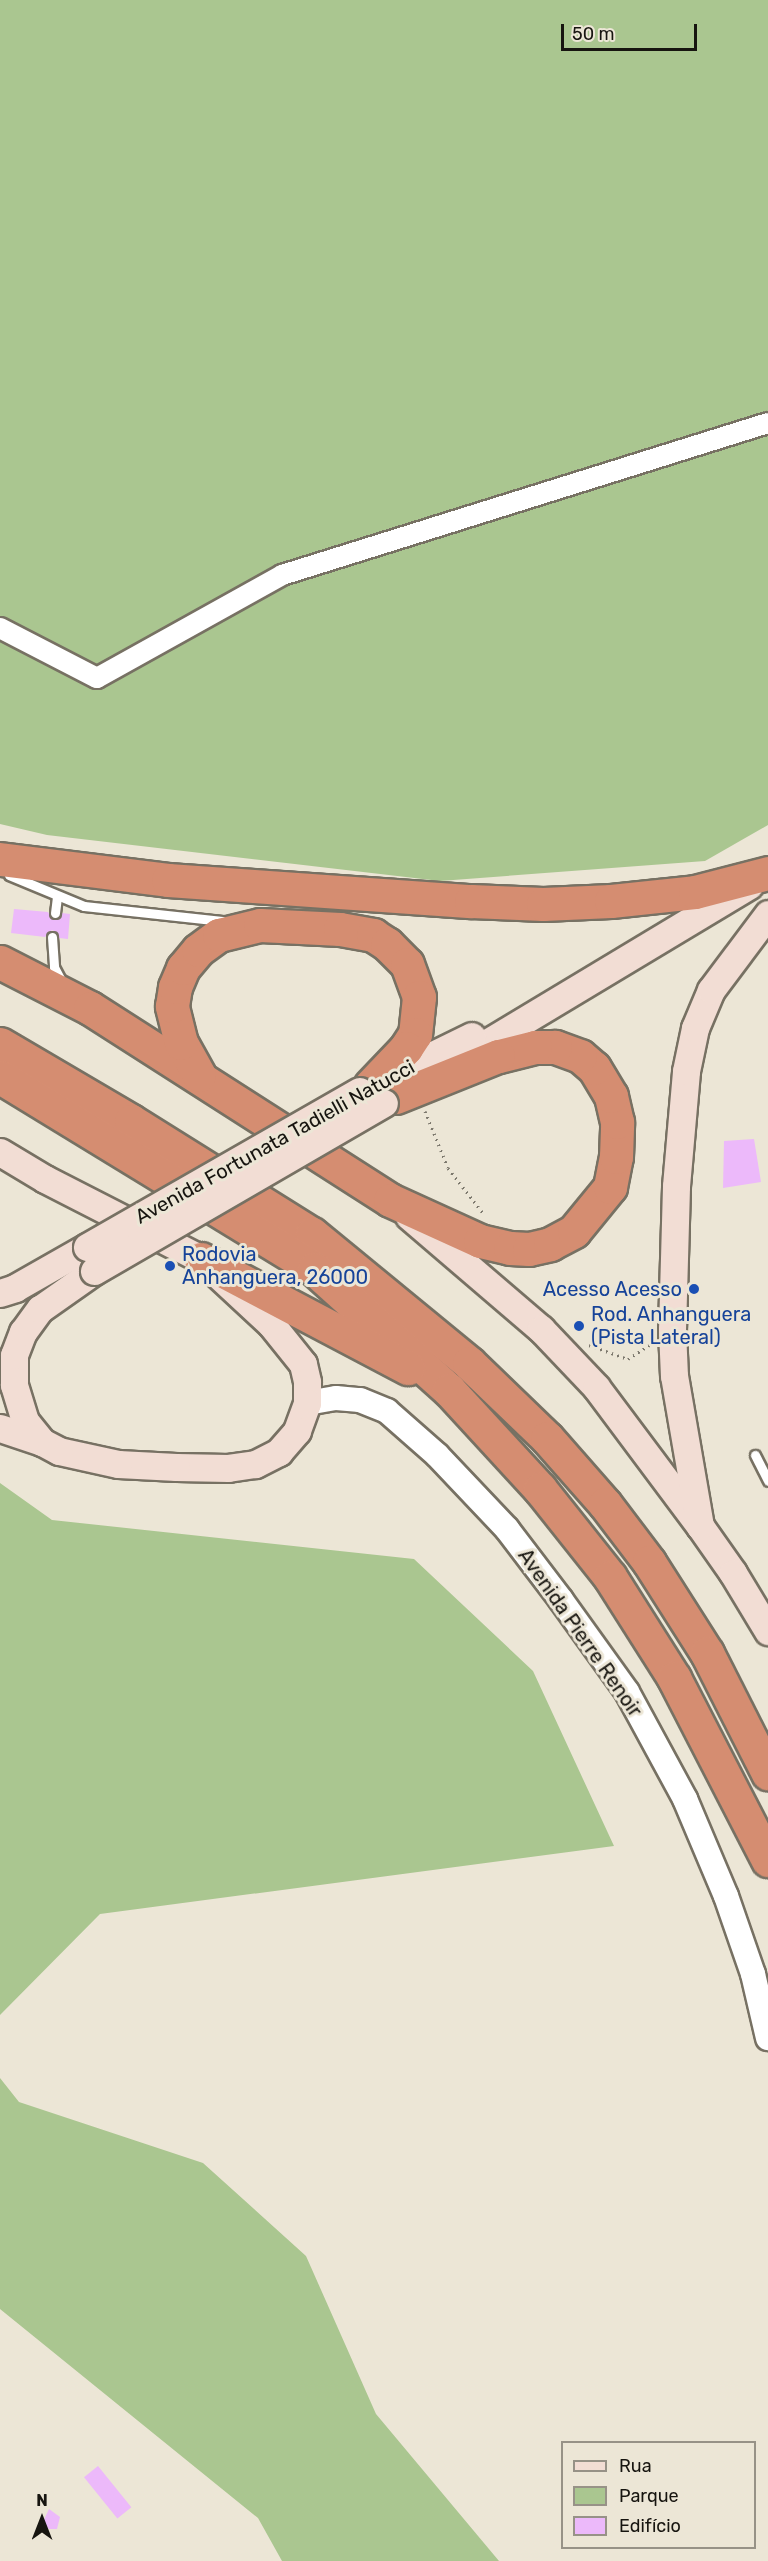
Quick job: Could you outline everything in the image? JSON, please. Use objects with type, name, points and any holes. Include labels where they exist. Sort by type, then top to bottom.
[{"type":"highway","points":[[0,859],[168,880],[543,904],[611,901],[695,892],[768,873]]},
{"type":"highway","points":[[200,1077],[181,1043],[174,1024],[172,1006],[175,987],[183,968],[198,950],[219,936],[260,925],[340,929],[373,935],[387,944],[407,964],[419,997],[415,1034],[385,1093]]},
{"type":"highway","points":[[0,962],[90,1008],[390,1200],[480,1241],[510,1248],[529,1248],[550,1244],[574,1231],[610,1187],[616,1157],[617,1134],[611,1096],[594,1068],[580,1056],[555,1047],[535,1047],[498,1056],[385,1093]]},
{"type":"highway","points":[[0,1044],[131,1121],[312,1234],[469,1363],[547,1438],[605,1504],[649,1562],[707,1653],[768,1773]]},
{"type":"highway","points":[[0,1077],[314,1269],[449,1390],[540,1489],[610,1577],[674,1678],[768,1860]]},
{"type":"highway","points":[[201,1259],[449,1390]]},
{"type":"main road","name":"Avenida Fortunata Tadielli Natucci","points":[[90,1259],[594,977],[768,873]]},
{"type":"main road","points":[[700,1526],[674,1376],[672,1330],[676,1186],[686,1071],[695,1028],[711,990],[768,914]]},
{"type":"main road","points":[[0,1152],[45,1179],[201,1259],[258,1311],[289,1345],[303,1364],[307,1382],[307,1403],[297,1431],[279,1452],[255,1464],[228,1468],[118,1464],[59,1451],[0,1428]]},
{"type":"main road","points":[[390,1200],[541,1329],[596,1388],[700,1526],[733,1573],[768,1631]]},
{"type":"main road","points":[[0,1293],[90,1259]]},
{"type":"main road","points":[[42,1443],[25,1421],[14,1385],[14,1355],[23,1332],[40,1309],[90,1259]]},
{"type":"street","points":[[0,628],[96,678],[282,575],[768,423]]},
{"type":"street","name":"Avenida Pierre Renoir","points":[[307,1403],[336,1398],[352,1399],[387,1411],[437,1455],[507,1529],[561,1600],[627,1692],[685,1799],[726,1896],[753,1974],[768,2038]]},
{"type":"lane","points":[[0,872],[24,879],[57,896],[106,910],[260,925]]},
{"type":"lane","points":[[55,912],[57,896]]},
{"type":"lane","points":[[52,937],[52,955],[57,975],[64,986],[90,1008]]},
{"type":"lane","points":[[755,1455],[768,1481]]},
{"type":"path","points":[[385,1093],[448,1168],[510,1248]]},
{"type":"path","points":[[585,1344],[628,1359],[672,1330]]},
{"type":"green space","points":[[0,0],[768,0],[768,825],[705,861],[440,881],[47,835],[0,824]]},
{"type":"green space","points":[[0,1483],[52,1520],[414,1559],[533,1671],[614,1846],[100,1914],[0,2015]]},
{"type":"green space","points":[[0,2078],[19,2102],[203,2163],[306,2256],[376,2414],[499,2561],[282,2561],[258,2518],[0,2309]]},
{"type":"building","points":[[14,909],[48,912],[55,920],[62,913],[70,914],[68,939],[59,938],[52,930],[45,937],[11,933]]},
{"type":"building","points":[[754,1139],[761,1182],[723,1188],[724,1141]]},
{"type":"building","points":[[98,2466],[131,2507],[117,2519],[84,2477]]},
{"type":"building","points":[[49,2509],[60,2517],[57,2529],[49,2529],[42,2524]]},
{"type":"place","name":"Rodovia Anhanguera, 26000","points":[[170,1266]]},
{"type":"place","name":"Acesso Acesso","points":[[694,1289]]},
{"type":"place","name":"Rod. Anhanguera (Pista Lateral)","points":[[579,1326]]}]
